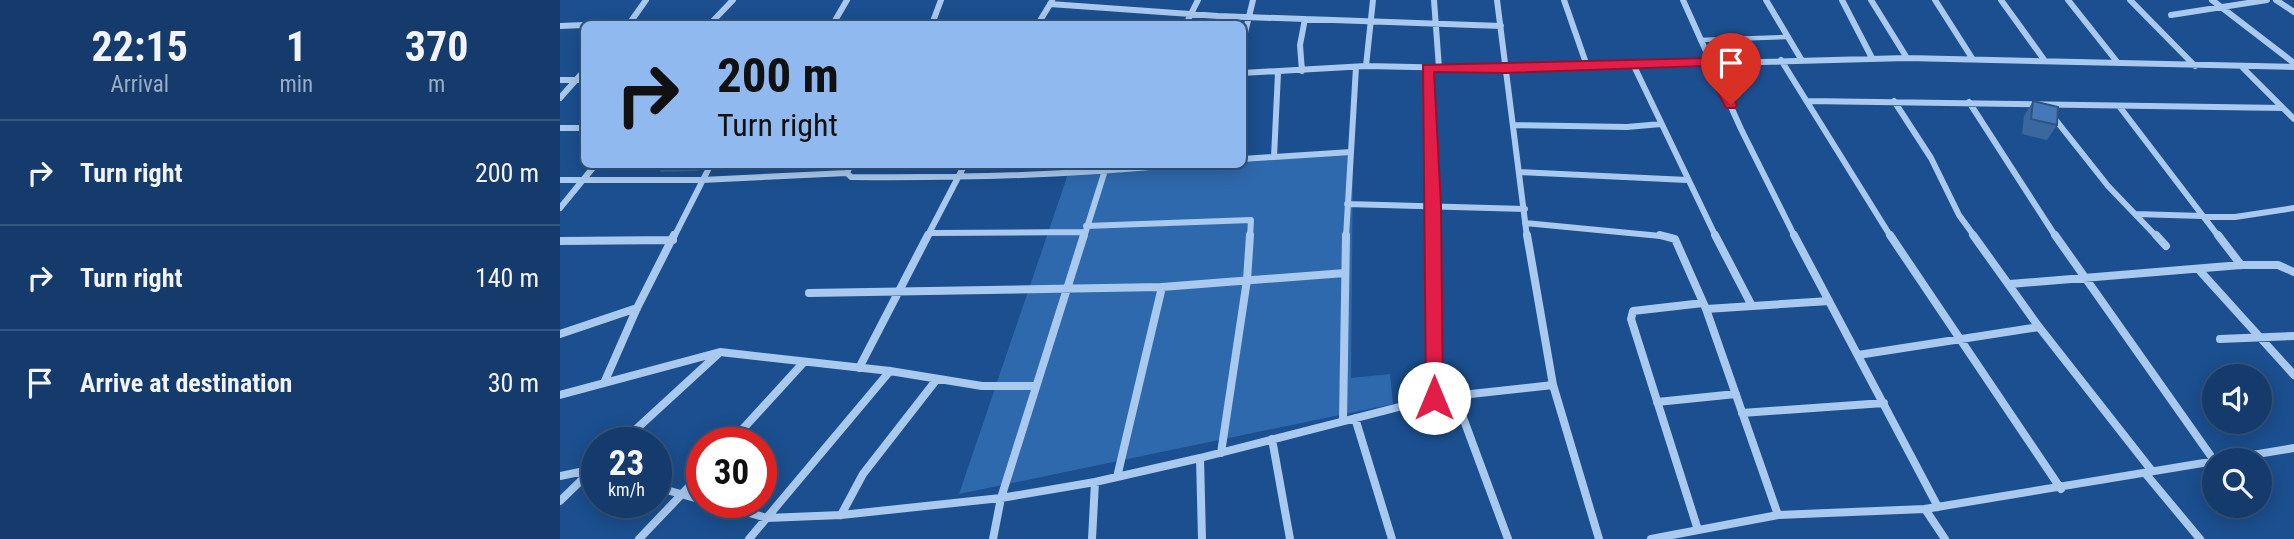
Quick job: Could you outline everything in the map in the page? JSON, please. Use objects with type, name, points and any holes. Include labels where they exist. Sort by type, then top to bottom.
[{"type":"street","points":[[631,21],[646,0]]},
{"type":"street","points":[[713,21],[733,0]]},
{"type":"street","points":[[835,21],[847,0]]},
{"type":"street","points":[[933,21],[941,0]]},
{"type":"street","points":[[1188,21],[1198,0]]},
{"type":"street","points":[[1246,26],[1253,0]]},
{"type":"street","points":[[1366,66],[1373,0]]},
{"type":"street","points":[[1434,0],[1439,68]]},
{"type":"street","points":[[1497,0],[1525,223],[1553,385],[1598,539]]},
{"type":"street","points":[[1564,0],[1587,66]]},
{"type":"street","points":[[1683,0],[1709,62],[1829,301],[1938,507]]},
{"type":"street","points":[[1766,0],[1801,60]]},
{"type":"street","points":[[1842,0],[1872,58]]},
{"type":"street","points":[[1871,0],[1907,58]]},
{"type":"street","points":[[1935,0],[1972,58]]},
{"type":"street","points":[[2001,0],[2045,61]]},
{"type":"street","points":[[2068,0],[2118,63]]},
{"type":"street","points":[[2130,0],[2195,66]]},
{"type":"street","points":[[2212,0],[2294,65]]},
{"type":"street","points":[[2171,15],[2267,0]]},
{"type":"street","points":[[2276,0],[2294,12]]},
{"type":"street","points":[[1040,21],[1051,2],[1191,14],[1501,26]]},
{"type":"street","points":[[1302,71],[1300,45],[1305,19]]},
{"type":"street","points":[[560,26],[581,25]]},
{"type":"street","points":[[1246,73],[1366,66],[1506,69],[1872,58],[1972,58],[2243,68],[2294,65]]},
{"type":"street","points":[[1781,60],[1876,214],[2061,489]]},
{"type":"street","points":[[1633,64],[1687,180],[1752,306]]},
{"type":"street","points":[[1343,421],[1347,204],[1356,67]]},
{"type":"street","points":[[1428,68],[1434,205],[1434,398]]},
{"type":"street","points":[[2243,68],[2294,119]]},
{"type":"street","points":[[1274,157],[1278,73]]},
{"type":"street","points":[[560,98],[581,74]]},
{"type":"street","points":[[560,80],[581,80]]},
{"type":"street","points":[[1807,101],[2283,108]]},
{"type":"street","points":[[1894,102],[1931,158],[1959,215],[2039,327],[2200,539]]},
{"type":"street","points":[[1969,102],[2082,278],[2205,448]]},
{"type":"street","points":[[2044,106],[2108,186],[2166,246]]},
{"type":"street","points":[[2119,106],[2241,265]]},
{"type":"street","points":[[1514,125],[1627,127],[1661,124]]},
{"type":"street","points":[[560,128],[581,128]]},
{"type":"street","points":[[1246,159],[1351,152]]},
{"type":"street","points":[[560,208],[593,168]]},
{"type":"street","points":[[604,383],[637,308],[709,168]]},
{"type":"street","points":[[847,173],[849,168]]},
{"type":"street","points":[[859,368],[932,233],[963,168]]},
{"type":"street","points":[[560,180],[702,180],[847,173],[851,177],[959,178],[1106,169],[1001,498],[993,539]]},
{"type":"street","points":[[1520,172],[1687,180]]},
{"type":"street","points":[[1347,204],[1525,209]]},
{"type":"street","points":[[2136,214],[2206,216],[2280,212],[2294,208]]},
{"type":"street","points":[[932,233],[1085,229],[1251,220],[1247,280],[1222,453]]},
{"type":"street","points":[[1525,223],[1669,236],[1680,246],[1778,515]]},
{"type":"street","points":[[560,242],[673,240]]},
{"type":"street","points":[[2010,284],[2200,271],[2241,265],[2278,265],[2294,272]]},
{"type":"street","points":[[2200,271],[2294,375]]},
{"type":"street","points":[[809,293],[1162,287],[1345,273]]},
{"type":"street","points":[[1117,477],[1162,287]]},
{"type":"street","points":[[1698,530],[1631,319],[1633,311],[1829,301]]},
{"type":"street","points":[[560,334],[637,308]]},
{"type":"street","points":[[1858,355],[2039,327]]},
{"type":"street","points":[[2220,340],[2294,336]]},
{"type":"street","points":[[560,395],[720,352],[890,371],[982,386],[1036,386]]},
{"type":"street","points":[[638,427],[720,352]]},
{"type":"street","points":[[745,427],[804,362]]},
{"type":"street","points":[[777,506],[890,371]]},
{"type":"street","points":[[841,515],[863,474],[937,379]]},
{"type":"street","points":[[777,518],[841,515],[1001,498],[1095,482],[1222,453],[1434,398],[1553,385]]},
{"type":"street","points":[[1657,402],[1736,394]]},
{"type":"street","points":[[1455,396],[1508,539]]},
{"type":"street","points":[[1742,413],[1884,403]]},
{"type":"street","points":[[1355,418],[1392,539]]},
{"type":"street","points":[[1272,439],[1290,539]]},
{"type":"street","points":[[2272,451],[2294,448]]},
{"type":"street","points":[[1200,458],[1202,539]]},
{"type":"street","points":[[1651,539],[1778,515],[1925,509],[2061,489],[2202,461]]},
{"type":"street","points":[[560,476],[581,471]]},
{"type":"street","points":[[560,501],[581,481]]},
{"type":"street","points":[[1092,539],[1095,482]]},
{"type":"street","points":[[639,539],[686,490]]},
{"type":"street","points":[[672,491],[686,495]]},
{"type":"street","points":[[1925,509],[1945,539]]},
{"type":"street","points":[[749,539],[767,518]]},
{"type":"lane","points":[[1700,40],[1787,37]]},
{"type":"shaded area","points":[[1349,152],[1353,157],[1351,378],[1390,374],[1393,404],[959,494],[1068,174],[1149,168],[1246,168],[1246,160]]},
{"type":"building","points":[[2033,101],[2058,107],[2057,125],[2031,119]]},
{"type":"route","points":[[1434,398],[1434,205],[1428,68],[1506,69],[1709,62],[1731,105]]}]
